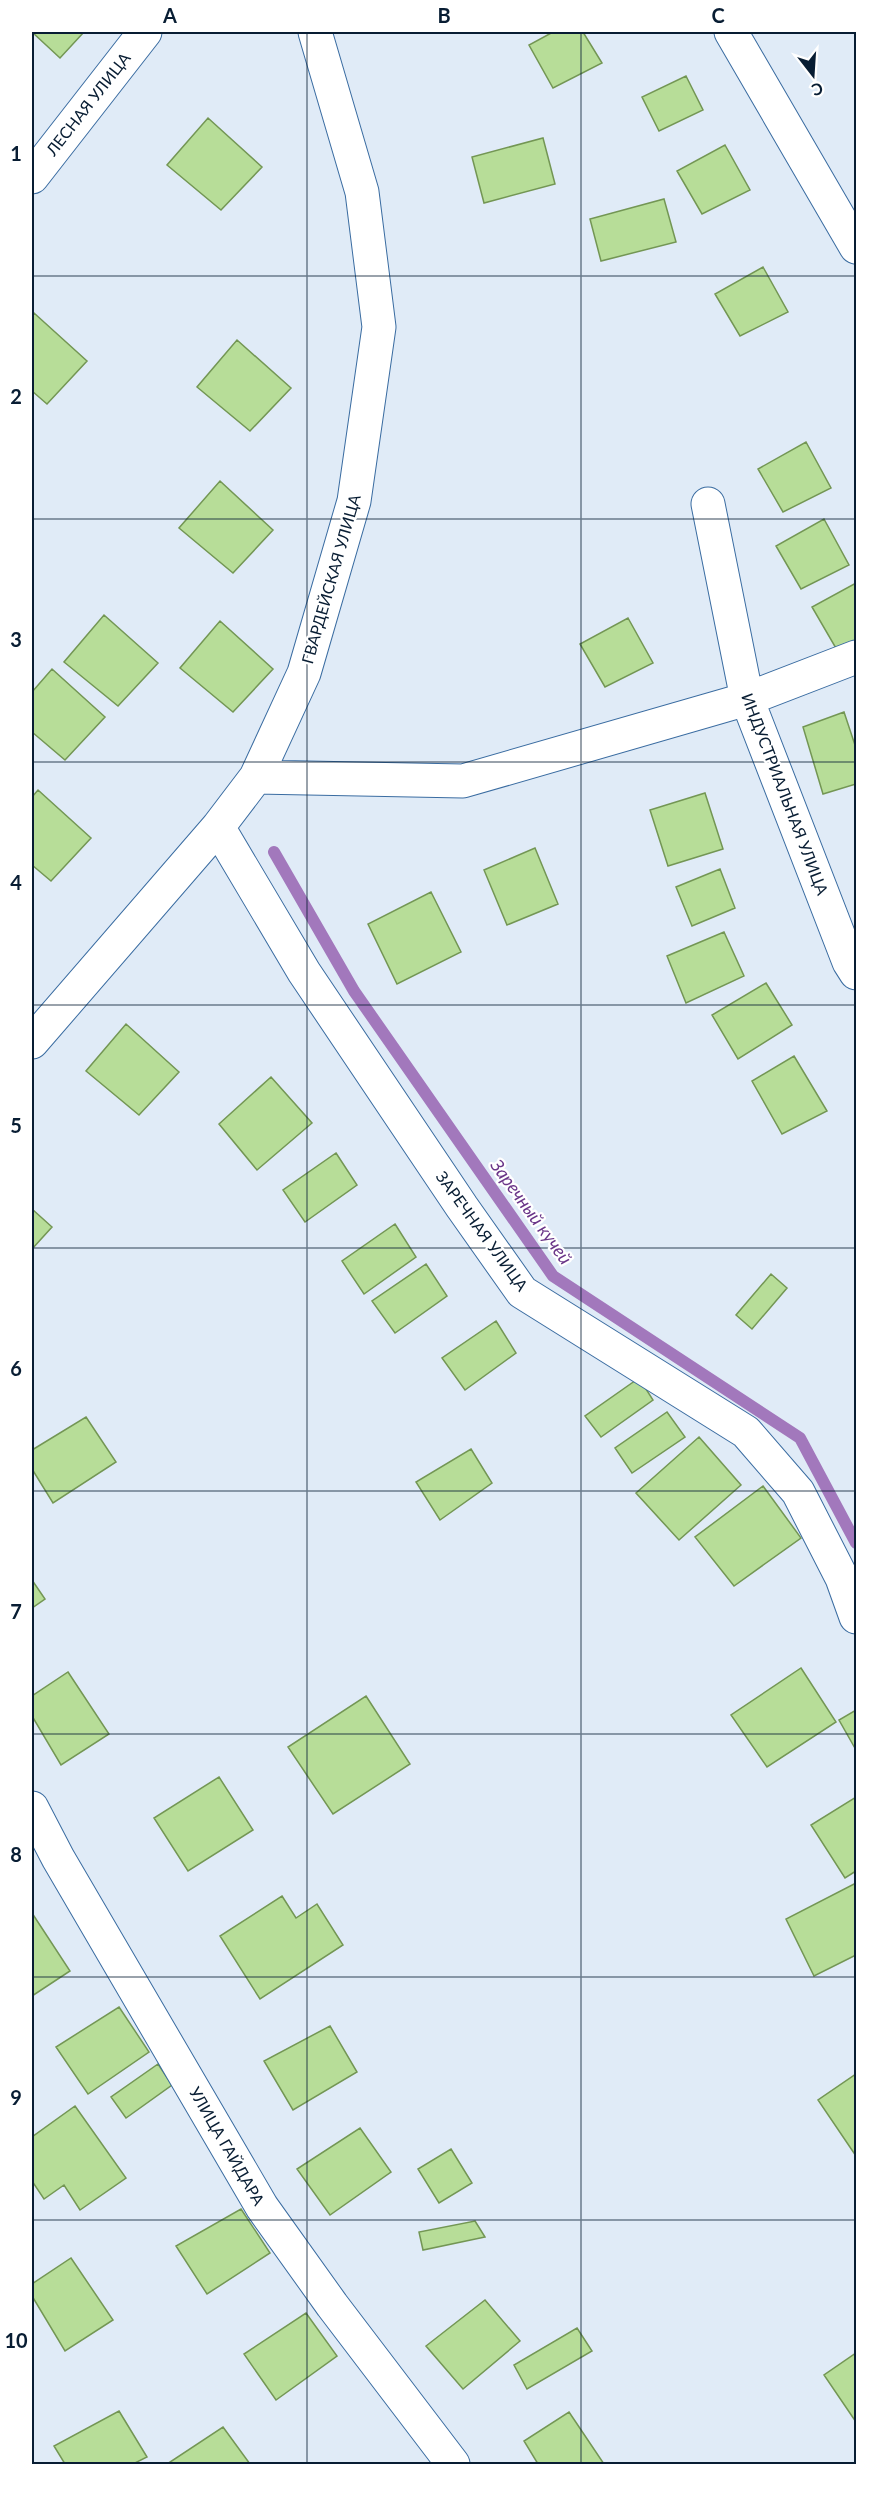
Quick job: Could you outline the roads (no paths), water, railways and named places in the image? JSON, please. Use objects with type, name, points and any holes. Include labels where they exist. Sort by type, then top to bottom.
[{"type":"street","name":"ЛЕСНАЯ УЛИЦА","points":[[32,177],[145,32]]},
{"type":"street","name":"ГВАРДЕЙСКАЯ УЛИЦА","points":[[32,1042],[218,827],[256,777],[304,673],[354,501],[379,327],[362,192],[315,32]]},
{"type":"street","points":[[731,32],[856,247]]},
{"type":"street","name":"ИНДУСТРИАЛЬНАЯ УЛИЦА","points":[[708,504],[747,699],[849,962],[856,973]]},
{"type":"street","points":[[256,777],[463,781],[747,699],[856,657]]},
{"type":"street","name":"ЗАРЕЧНАЯ УЛИЦА","points":[[218,827],[304,972],[522,1292],[746,1431],[798,1492],[842,1578],[856,1617]]},
{"type":"street","name":"УЛИЦА ГАЙДАРА","points":[[32,1808],[58,1858],[262,2207],[332,2305],[453,2464]]},
{"type":"waterway","name":"Заречный кучей","points":[[274,852],[354,991],[553,1276],[800,1438],[856,1543]]}]
